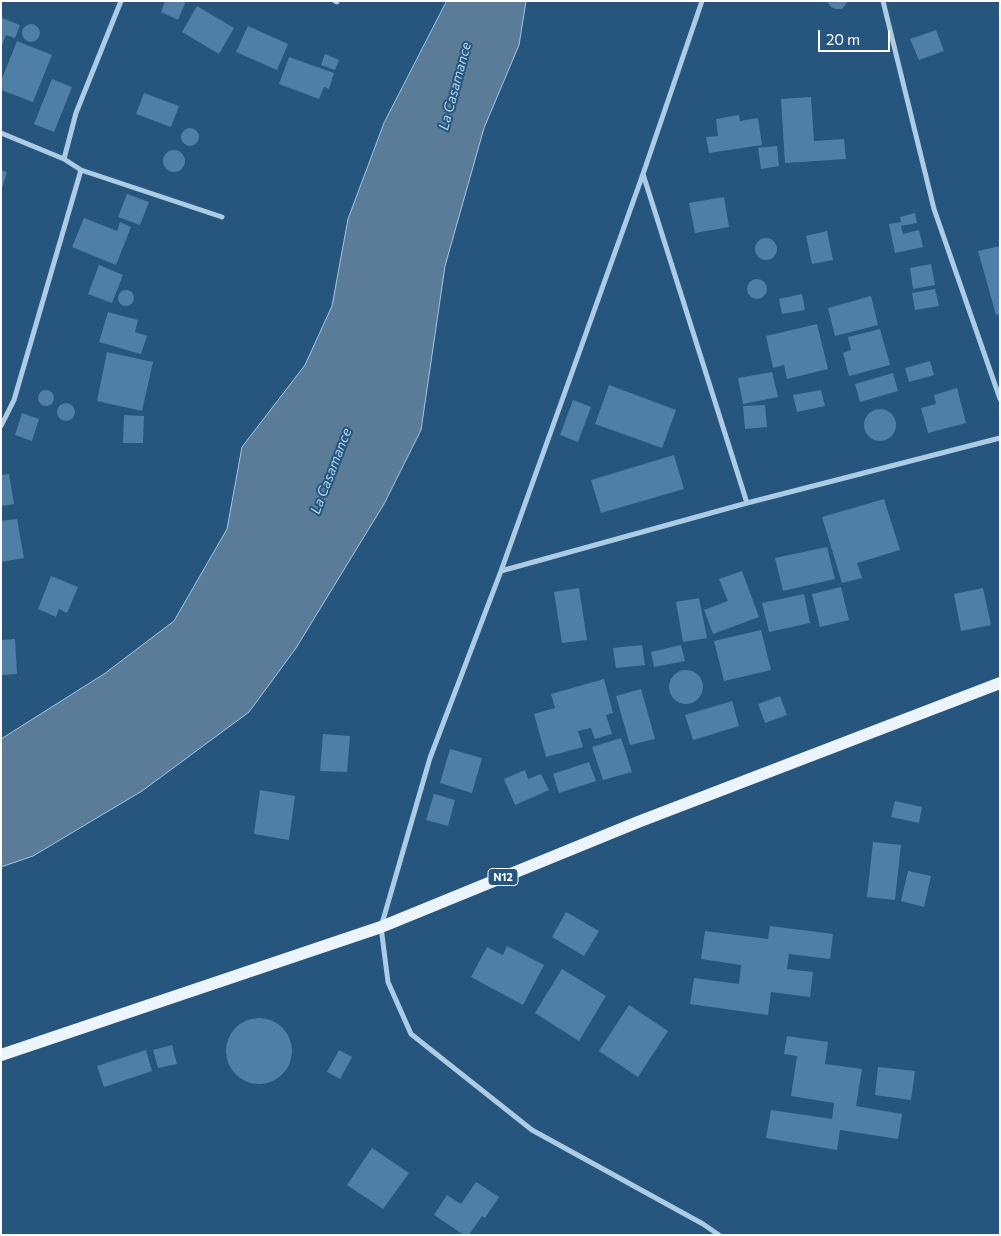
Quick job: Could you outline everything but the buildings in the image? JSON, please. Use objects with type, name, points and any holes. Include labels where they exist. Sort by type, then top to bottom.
[{"type":"main road","name":"N12","points":[[1,1055],[381,926],[638,822],[1000,683]]},
{"type":"street","points":[[64,159],[76,113],[121,1]]},
{"type":"street","points":[[702,1],[643,174],[502,571],[430,758],[381,926],[388,982],[411,1034],[532,1130],[703,1224],[719,1235]]},
{"type":"street","points":[[883,1],[934,209],[1000,400]]},
{"type":"street","points":[[1,133],[64,159],[81,170],[222,217]]},
{"type":"street","points":[[1,426],[14,400],[81,170]]},
{"type":"street","points":[[643,174],[748,503]]},
{"type":"street","points":[[502,571],[748,503],[1000,438]]},
{"type":"water","name":"La Casamance","points":[[447,1],[526,1],[519,45],[484,128],[445,266],[421,430],[384,504],[296,648],[249,712],[142,791],[33,856],[1,867],[1,739],[104,674],[174,621],[227,529],[242,447],[305,365],[332,306],[348,219],[384,123]]}]
